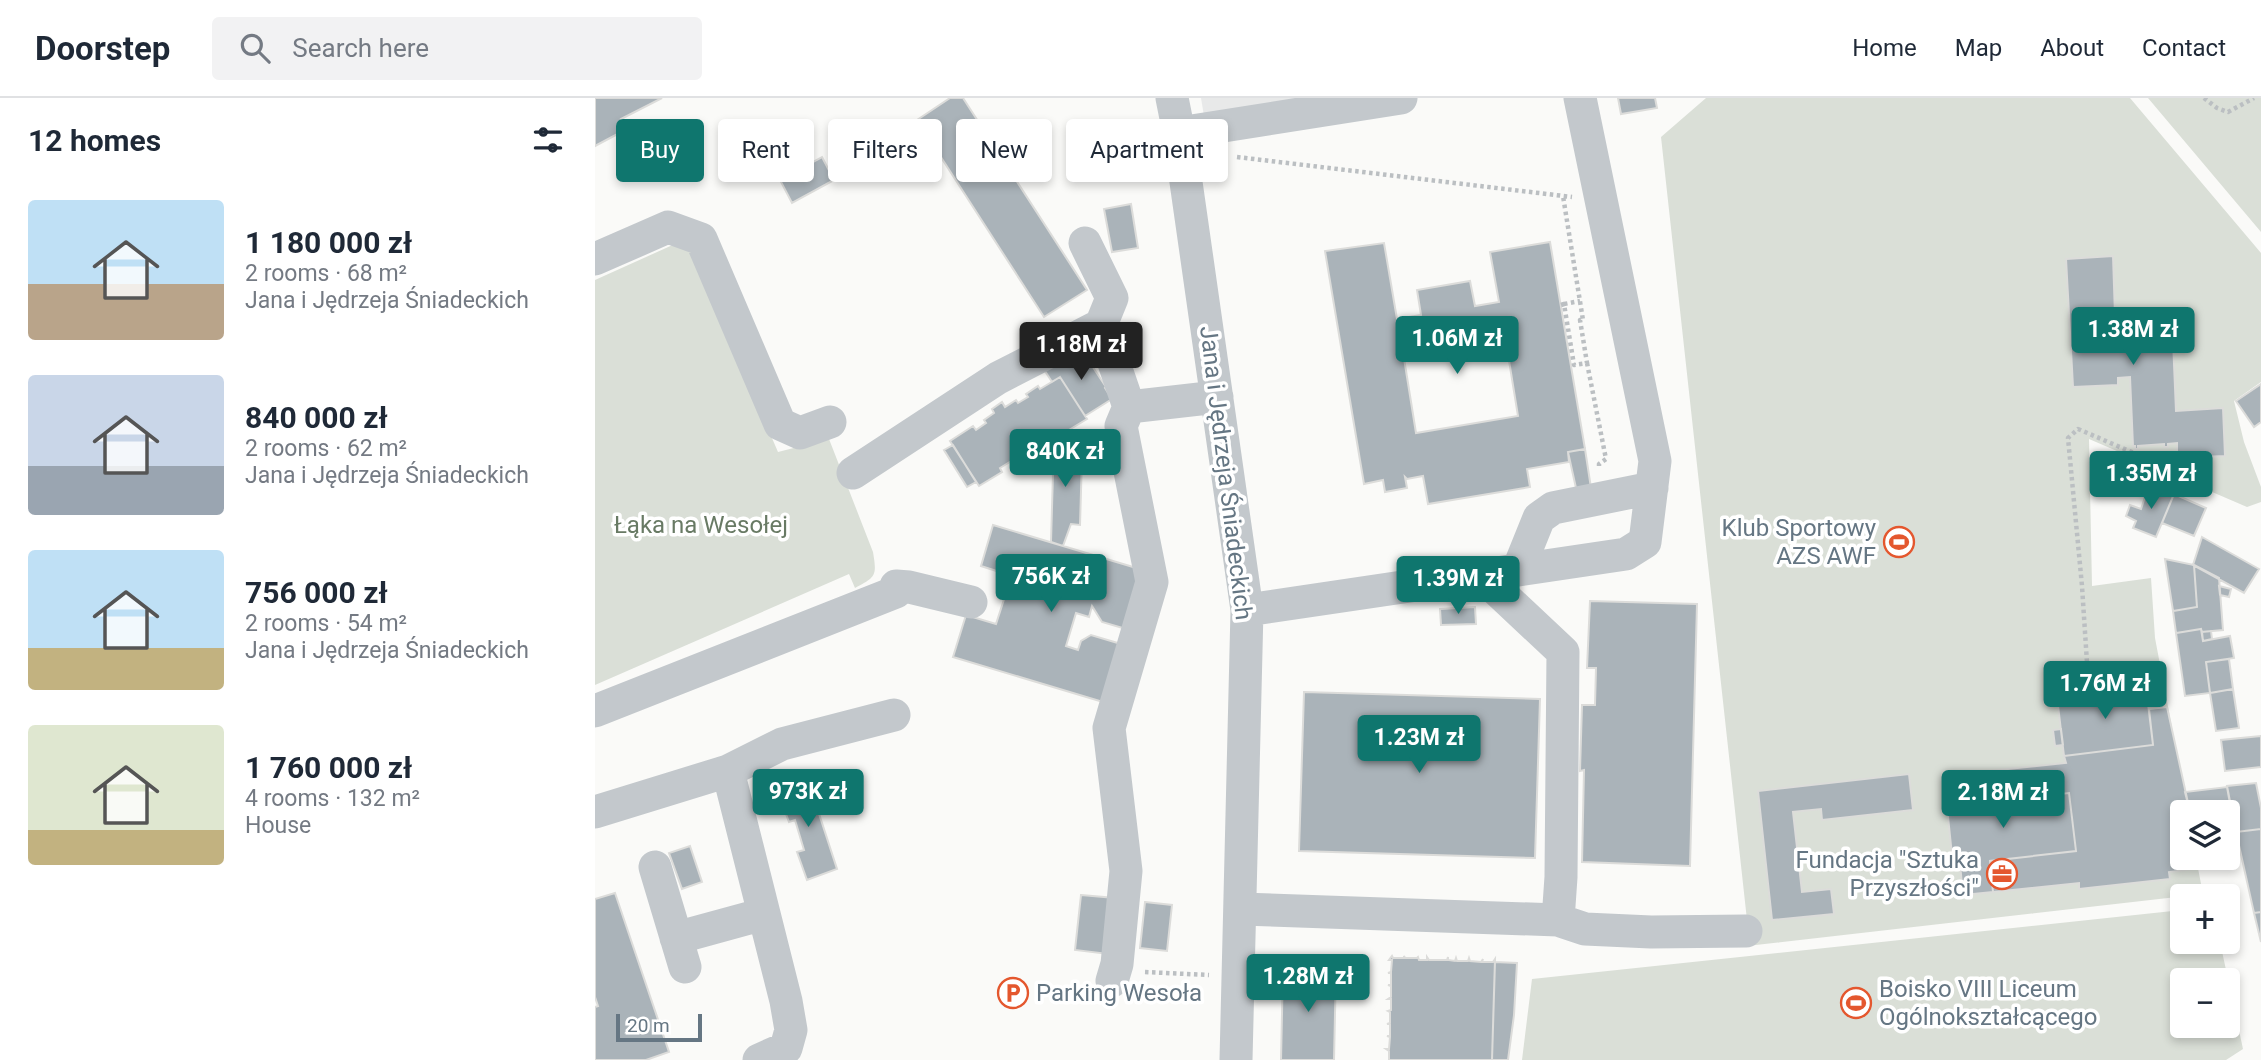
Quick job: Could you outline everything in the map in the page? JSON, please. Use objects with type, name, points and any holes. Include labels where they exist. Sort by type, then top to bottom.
[{"type":"street","name":"Jana i Jędrzeja Śniadeckich","points":[[1172,98],[1176,119]]},
{"type":"street","points":[[1228,125],[1401,98]]},
{"type":"street","points":[[1247,610],[1626,554],[1645,542],[1655,461],[1580,98]]},
{"type":"street","name":"Jana i Jędrzeja Śniadeckich","points":[[1186,182],[1247,610],[1236,1060]]},
{"type":"street","points":[[595,259],[668,227],[701,239],[780,424],[800,433],[830,422]]},
{"type":"street","points":[[853,473],[998,378],[1101,325],[1112,298],[1085,243]]},
{"type":"street","points":[[1101,325],[1129,407],[1121,426],[1152,582],[1109,728],[1126,872],[1117,964],[1126,976]]},
{"type":"street","points":[[1129,407],[1217,397]]},
{"type":"street","points":[[1518,570],[1539,518],[1553,508],[1652,488]]},
{"type":"street","points":[[1482,576],[1563,652],[1561,877],[1558,920]]},
{"type":"street","points":[[595,711],[896,589],[909,587],[971,602]]},
{"type":"street","points":[[595,812],[727,771],[782,744],[894,715]]},
{"type":"street","points":[[727,771],[786,1001],[791,1030],[786,1048],[759,1060]]},
{"type":"street","points":[[655,867],[680,953],[764,914]]},
{"type":"street","points":[[1241,909],[1558,920],[1585,929],[1746,932]]},
{"type":"path","points":[[2204,98],[2228,112],[2255,98]]},
{"type":"path","points":[[1231,156],[1602,201]]},
{"type":"path","points":[[1563,196],[1583,320],[1580,320],[1587,363],[1606,459],[1599,464],[1604,498]]},
{"type":"path","points":[[1580,301],[1563,304],[1574,365],[1587,363]]},
{"type":"path","points":[[2057,689],[2088,678],[2068,438],[2078,429],[2183,474]]},
{"type":"path","points":[[1126,976],[1214,976]]},
{"type":"shaded area","points":[[1201,98],[1353,98],[1224,119],[1204,119]]},
{"type":"green space","name":"Klub Sportowy AZS AWF","points":[[1706,98],[2130,98],[2261,253],[2261,382],[2234,401],[2244,442],[2261,487],[2261,502],[2247,507],[2089,439],[2092,586],[2151,578],[2155,638],[2186,800],[2170,800],[2170,870],[2198,870],[2201,884],[2170,884],[2170,898],[1747,946],[1747,920],[1661,137]]},
{"type":"green space","points":[[2148,98],[2261,98],[2261,232]]},
{"type":"green space","name":"Łąka na Wesołej","points":[[686,239],[778,452],[829,439],[873,552],[875,571],[871,578],[855,588],[849,574],[595,685],[595,280]]},
{"type":"green space","name":"Boisko VIII Liceum Ogólnokształcącego","points":[[2170,911],[2170,954],[2223,954],[2226,968],[2170,968],[2170,1038],[2240,1038],[2240,1035],[2243,1049],[2226,1060],[1522,1060],[1532,979]]},
{"type":"building","points":[[595,98],[662,98],[616,119],[616,135],[595,146]]},
{"type":"building","points":[[950,98],[963,98],[977,119],[956,119],[956,180],[942,159],[942,119],[918,119]]},
{"type":"building","points":[[1618,98],[1655,98],[1657,108],[1621,114]]},
{"type":"building","points":[[822,157],[828,168],[828,182],[830,182],[792,203],[781,182],[814,182],[814,161]]},
{"type":"building","points":[[957,182],[1017,182],[1087,290],[1044,317]]},
{"type":"building","points":[[1131,204],[1138,248],[1112,252],[1104,209]]},
{"type":"building","points":[[1550,242],[1585,449],[1568,452],[1569,462],[1527,469],[1530,487],[1428,504],[1423,476],[1407,479],[1405,477],[1407,488],[1385,492],[1383,480],[1364,484],[1325,251],[1384,243],[1397,319],[1421,315],[1417,290],[1470,281],[1475,306],[1499,302],[1490,252]],"holes":[[[1505,336],[1518,416],[1416,433],[1403,352]]]},
{"type":"building","points":[[2113,256],[2116,345],[2173,340],[2176,411],[2223,408],[2225,456],[2177,458],[2177,443],[2168,444],[2168,447],[2164,447],[2164,444],[2138,446],[2138,449],[2135,449],[2130,377],[2118,378],[2118,385],[2073,387],[2066,259]]},
{"type":"building","points":[[1081,349],[1112,399],[1085,416],[1060,377],[1052,382],[1045,371]]},
{"type":"building","points":[[1060,377],[1087,419],[1054,439],[1052,436],[1000,468],[1002,472],[979,486],[950,441],[973,426],[976,430],[986,423],[984,420],[994,413],[992,409],[1002,402],[1005,407],[1016,400],[1018,403],[1038,386],[1040,389]]},
{"type":"building","points":[[2261,384],[2261,422],[2254,427],[2236,401]]},
{"type":"building","points":[[1066,432],[1078,458],[1082,458],[1080,525],[1071,524],[1063,546],[1051,542],[1054,439]]},
{"type":"building","points":[[953,445],[976,482],[967,487],[944,450]]},
{"type":"building","points":[[1585,449],[1595,514],[1576,488],[1568,452]]},
{"type":"building","points":[[2149,485],[2174,494],[2156,537],[2133,528],[2136,521],[2126,516],[2130,505],[2141,509]]},
{"type":"building","points":[[2174,494],[2206,508],[2194,536],[2162,523]]},
{"type":"building","points":[[993,525],[1143,570],[1126,629],[1102,622],[1092,606],[1089,617],[1076,613],[1066,646],[1078,650],[1081,641],[1091,635],[1121,644],[1103,702],[953,657],[966,615],[996,624],[1012,576],[981,566]]},
{"type":"building","points":[[2202,537],[2259,569],[2244,593],[2193,565]]},
{"type":"building","points":[[2165,559],[2194,565],[2197,607],[2173,611]]},
{"type":"building","points":[[2194,565],[2219,578],[2223,630],[2202,632],[2201,629],[2176,633],[2173,611],[2197,607]]},
{"type":"building","points":[[2219,586],[2231,589],[2229,597],[2220,595]]},
{"type":"building","points":[[1590,601],[1697,604],[1690,866],[1582,862],[1582,705],[1595,705],[1596,668],[1587,668]]},
{"type":"building","points":[[1475,607],[1476,624],[1441,625],[1440,609]]},
{"type":"building","points":[[2201,629],[2203,641],[2230,636],[2234,658],[2206,662],[2210,693],[2185,696],[2176,633]]},
{"type":"building","points":[[2211,631],[2212,639],[2203,641],[2202,632]]},
{"type":"building","points":[[2229,659],[2233,689],[2210,693],[2206,662]]},
{"type":"building","points":[[2146,687],[2153,745],[2064,756],[2057,697]]},
{"type":"building","points":[[2233,689],[2239,728],[2216,731],[2210,693]]},
{"type":"building","points":[[1304,692],[1540,699],[1535,858],[1299,851]]},
{"type":"building","points":[[2167,707],[2187,800],[2170,800],[2170,870],[2186,870],[2169,872],[2170,879],[2079,889],[2079,883],[1993,892],[1990,861],[2076,851],[2069,793],[1983,802],[1980,772],[2066,763],[2064,756],[2153,745],[2149,709]]},
{"type":"building","points":[[2061,729],[2063,745],[2055,746],[2053,730]]},
{"type":"building","points":[[2261,736],[2261,767],[2225,771],[2221,740]]},
{"type":"building","points":[[1980,772],[1983,802],[2069,793],[2076,851],[1990,861],[1993,892],[1963,895],[1960,864],[1953,865],[1947,807],[1953,806],[1950,775]]},
{"type":"building","points":[[1909,774],[1913,810],[1822,820],[1821,809],[1793,812],[1802,892],[1831,889],[1834,914],[1772,920],[1758,791]]},
{"type":"building","points":[[808,780],[837,869],[807,880],[797,852],[804,850],[795,820],[789,822],[777,790]]},
{"type":"building","points":[[2256,783],[2261,808],[2261,829],[2240,832],[2240,800],[2230,800],[2227,786]]},
{"type":"building","points":[[2227,787],[2229,800],[2187,800],[2185,792]]},
{"type":"building","points":[[2261,829],[2261,912],[2254,913],[2240,850],[2240,832]]},
{"type":"building","points":[[690,846],[702,882],[682,889],[669,853]]},
{"type":"building","points":[[615,893],[669,1052],[646,1060],[595,1060],[595,1007],[598,1006],[595,997],[595,899]]},
{"type":"building","points":[[1081,895],[1115,898],[1108,954],[1075,950]]},
{"type":"building","points":[[1145,902],[1172,905],[1167,951],[1140,948]]},
{"type":"building","points":[[2261,912],[2261,942],[2254,913]]},
{"type":"building","points":[[1392,956],[1418,957],[1419,960],[1427,960],[1427,957],[1429,960],[1447,960],[1448,957],[1448,960],[1455,961],[1456,958],[1457,961],[1468,961],[1469,958],[1470,961],[1481,962],[1483,959],[1482,962],[1493,962],[1495,959],[1492,1060],[1389,1060],[1389,1051],[1386,1049],[1389,1049],[1390,1037],[1387,1036],[1390,1036],[1390,1024],[1387,1024],[1390,1023],[1388,1011],[1391,1010],[1391,999],[1388,999],[1391,997],[1391,986],[1388,985],[1391,985],[1391,973],[1388,973],[1391,972],[1392,960],[1389,960]]},
{"type":"building","points":[[1495,962],[1517,963],[1508,1060],[1492,1060]]},
{"type":"building","points":[[1283,968],[1336,969],[1334,1060],[1281,1060]]},
{"type":"place","name":"Klub Sportowy AZS AWF","points":[[1899,542]]},
{"type":"place","name":"Fundacja \"Sztuka Przyszłości\"","points":[[2002,874]]},
{"type":"place","name":"Parking Wesoła","points":[[1013,993]]},
{"type":"place","name":"Boisko VIII Liceum Ogólnokształcącego","points":[[1856,1003]]}]
